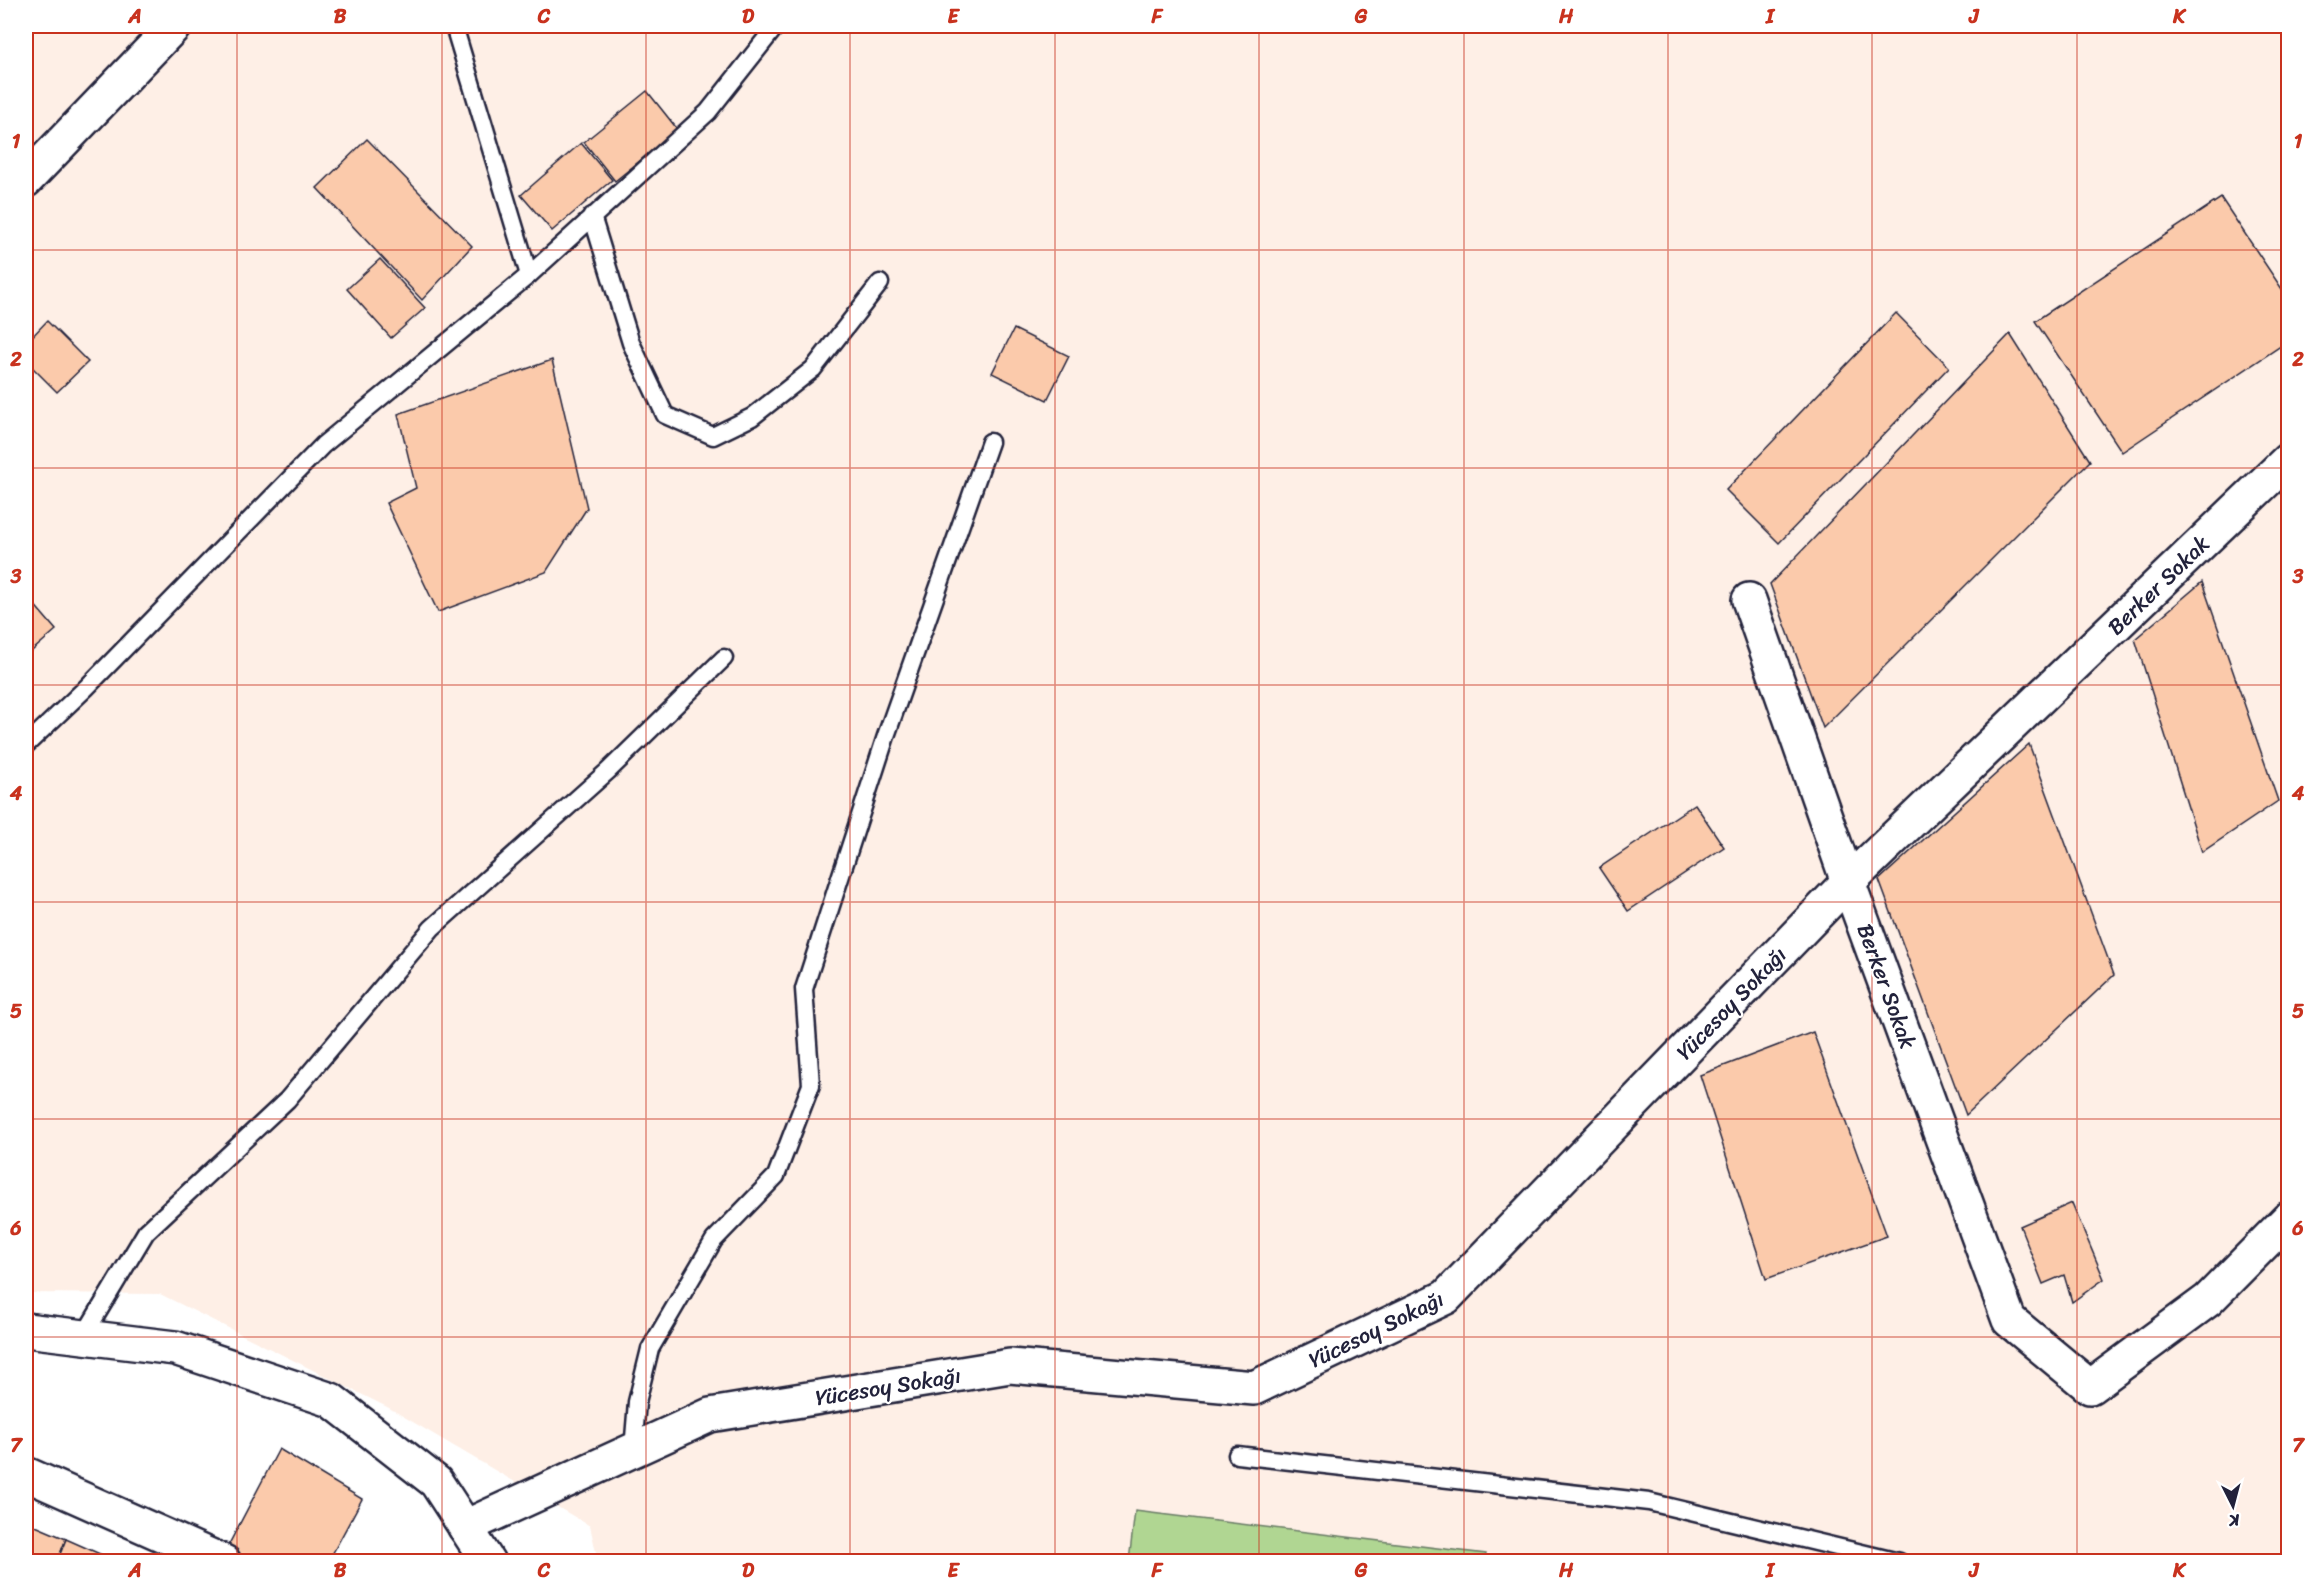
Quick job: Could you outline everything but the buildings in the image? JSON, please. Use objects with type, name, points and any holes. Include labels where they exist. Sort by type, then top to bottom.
[{"type":"street","points":[[26,180],[174,26]]},
{"type":"street","name":"Berker Sokak","points":[[2289,460],[1848,882],[2009,1320],[2090,1387],[2208,1300],[2289,1219]]},
{"type":"street","points":[[1749,600],[1848,882]]},
{"type":"street","name":"Yücesoy Sokağı","points":[[465,1527],[710,1415],[1010,1366],[1254,1388],[1446,1297],[1848,882]]},
{"type":"street","points":[[26,1330],[175,1348],[331,1400],[436,1482],[488,1562]]},
{"type":"street","points":[[26,1474],[224,1562]]},
{"type":"lane","points":[[454,26],[529,274]]},
{"type":"lane","points":[[26,745],[86,688],[323,445],[529,274],[708,112],[776,26]]},
{"type":"lane","points":[[592,216],[631,343],[665,415],[713,436],[752,417],[813,369],[880,283]]},
{"type":"lane","points":[[633,1450],[637,1402],[650,1349],[714,1240],[776,1176],[811,1085],[804,989],[886,736],[990,442]]},
{"type":"lane","points":[[84,1337],[146,1232],[287,1100],[432,928],[608,771],[724,658]]},
{"type":"lane","points":[[1237,1455],[1649,1502],[1899,1562]]},
{"type":"shaded area","points":[[26,26],[2288,26],[2288,1561],[598,1561],[590,1526],[389,1408],[160,1294],[26,1293]]},
{"type":"green space","points":[[1135,1511],[1486,1554],[1485,1561],[1129,1561]]}]
